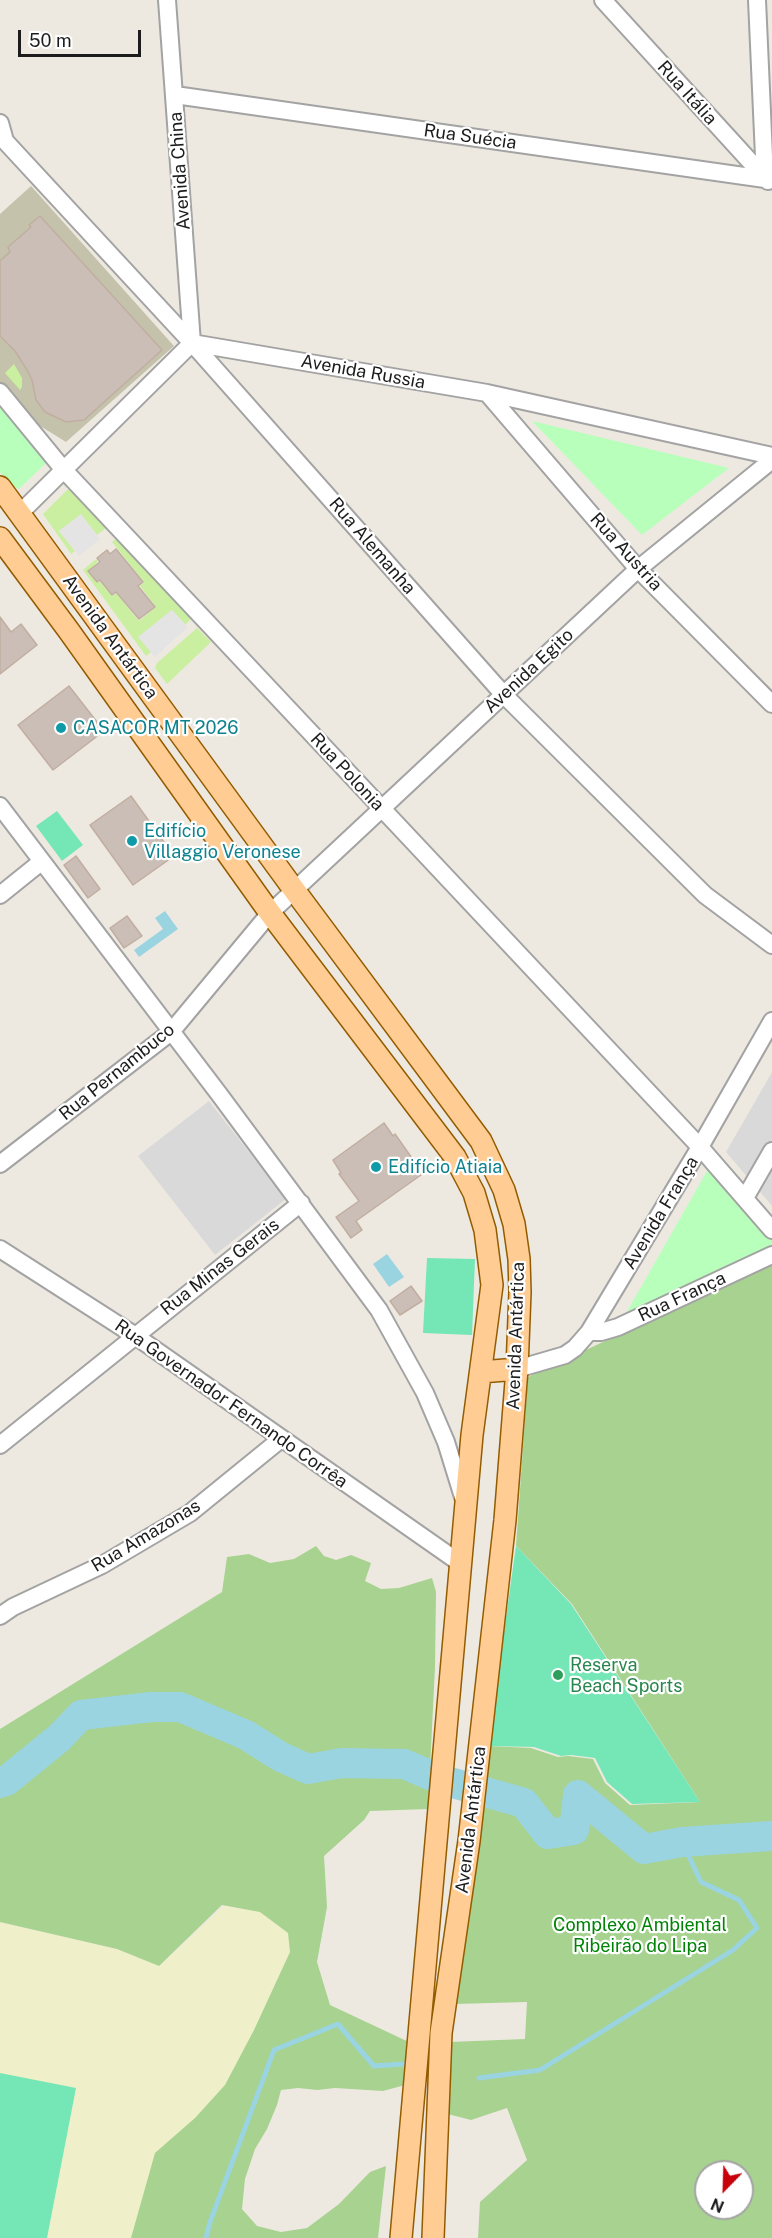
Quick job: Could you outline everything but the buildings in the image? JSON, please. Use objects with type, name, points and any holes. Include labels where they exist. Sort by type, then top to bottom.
[{"type":"main road","name":"Avenida Antártica","points":[[0,487],[481,1141],[504,1190],[514,1224],[519,1259],[517,1369],[506,1520],[469,1841],[441,2033],[433,2238]]},
{"type":"main road","name":"Avenida Antártica","points":[[0,538],[270,913],[455,1158],[474,1194],[485,1230],[492,1284],[472,1435],[401,2238]]},
{"type":"main road","points":[[69,631],[94,614]]},
{"type":"main road","points":[[481,1372],[517,1369]]},
{"type":"street","name":"Avenida China","points":[[167,0],[192,343]]},
{"type":"street","name":"Rua Itália","points":[[603,0],[769,183]]},
{"type":"street","points":[[758,0],[769,183]]},
{"type":"street","name":"Rua Suécia","points":[[175,96],[769,183]]},
{"type":"street","name":"Rua Alemanha","points":[[0,123],[5,141],[192,343],[504,695],[705,896],[772,945]]},
{"type":"street","points":[[19,514],[192,343]]},
{"type":"street","name":"Avenida Russia","points":[[192,343],[487,393],[772,458]]},
{"type":"street","name":"Rua Polonia","points":[[0,392],[63,469],[700,1147]]},
{"type":"street","name":"Rua Austria","points":[[487,393],[638,569],[772,704]]},
{"type":"street","name":"Avenida Egito","points":[[295,891],[638,569],[772,458]]},
{"type":"street","points":[[0,806],[301,1203],[379,1310],[425,1393],[446,1442],[466,1511]]},
{"type":"street","points":[[0,895],[41,862]]},
{"type":"street","name":"Rua Pernambuco","points":[[0,1164],[171,1032],[270,913],[295,891]]},
{"type":"street","name":"Avenida França","points":[[517,1369],[565,1355],[575,1348],[589,1332],[700,1147],[772,1021]]},
{"type":"street","points":[[700,1147],[772,1230]]},
{"type":"street","points":[[745,1198],[772,1151]]},
{"type":"street","name":"Rua Minas Gerais","points":[[0,1445],[301,1203]]},
{"type":"street","name":"Rua Governador Fernando Corrêa","points":[[0,1249],[134,1335],[460,1563]]},
{"type":"street","name":"Rua França","points":[[589,1332],[601,1332],[618,1327],[772,1255]]},
{"type":"street","name":"Rua Amazonas","points":[[0,1616],[13,1607],[102,1564],[190,1513],[281,1439]]},
{"type":"shaded area","points":[[31,186],[174,346],[66,442],[37,424],[0,382],[0,214]]},
{"type":"shaded area","points":[[81,514],[100,539],[79,556],[59,531]]},
{"type":"shaded area","points":[[172,610],[188,627],[155,657],[138,637]]},
{"type":"shaded area","points":[[772,1072],[772,1206],[726,1152]]},
{"type":"shaded area","points":[[209,1101],[286,1199],[215,1255],[138,1156]]},
{"type":"green space","points":[[14,364],[22,378],[20,390],[5,373]]},
{"type":"green space","points":[[0,401],[44,455],[46,463],[19,489],[8,484],[0,472]]},
{"type":"green space","points":[[532,421],[729,468],[642,535]]},
{"type":"green space","points":[[71,489],[107,527],[97,535],[81,515],[59,531],[75,551],[71,554],[43,514],[67,490]]},
{"type":"green space","points":[[118,537],[191,619],[185,625],[172,610],[139,637],[151,652],[146,656],[83,570],[96,559],[98,562],[88,572],[97,583],[100,581],[112,596],[116,593],[139,621],[156,607],[140,586],[144,582],[112,542]]},
{"type":"green space","points":[[197,628],[211,642],[167,684],[155,668],[157,663]]},
{"type":"green space","points":[[57,811],[83,845],[62,861],[36,826]]},
{"type":"green space","points":[[707,1171],[716,1172],[772,1235],[772,1246],[768,1251],[624,1317]]},
{"type":"green space","points":[[427,1258],[475,1259],[472,1335],[423,1333]]},
{"type":"green space","name":"Complexo Ambiental Ribeirão do Lipa","points":[[772,1263],[772,2238],[478,2238],[480,2202],[527,2160],[507,2108],[471,2120],[440,2112],[449,2042],[525,2039],[527,2002],[454,2004],[488,1746],[531,1748],[558,1757],[593,1759],[605,1783],[630,1805],[700,1802],[572,1604],[516,1546],[528,1377]]},
{"type":"green space","points":[[316,1546],[324,1556],[336,1560],[351,1555],[371,1563],[365,1581],[381,1589],[399,1588],[432,1578],[436,1592],[428,1809],[370,1811],[364,1820],[324,1856],[327,1907],[317,1962],[330,2005],[411,2043],[405,2085],[383,2091],[335,2088],[281,2090],[267,2129],[255,2149],[245,2179],[242,2209],[257,2226],[281,2232],[307,2228],[339,2204],[370,2172],[386,2166],[378,2238],[131,2238],[155,2153],[195,2118],[225,2085],[254,2030],[290,1952],[288,1933],[260,1912],[222,1905],[159,1966],[117,1949],[0,1922],[0,1729],[222,1592],[227,1557],[249,1554],[270,1563],[294,1559]]},
{"type":"green space","name":"Reserva Beach Sports","points":[[516,1546],[571,1604],[700,1802],[632,1804],[607,1782],[595,1758],[561,1756],[534,1747],[488,1746]]},
{"type":"green space","points":[[224,1906],[261,1912],[289,1933],[291,1952],[256,2030],[226,2086],[132,2238],[0,2238],[0,1922],[119,1950],[160,1966]]},
{"type":"green space","points":[[0,2073],[76,2088],[47,2238],[0,2238]]},
{"type":"water","points":[[165,911],[178,929],[139,957],[134,950],[163,929],[155,918]]},
{"type":"water","points":[[387,1254],[404,1277],[389,1287],[373,1264]]},
{"type":"waterway","points":[[0,1783],[6,1781],[59,1738],[81,1715],[152,1707],[180,1707],[246,1735],[281,1757],[308,1769],[342,1763],[404,1764],[439,1779],[524,1803],[548,1834],[574,1830],[578,1795],[644,1849],[682,1842],[772,1836]]},
{"type":"waterway","points":[[479,2078],[540,2070],[733,1950],[757,1928],[739,1900],[701,1882],[682,1842]]},
{"type":"waterway","points":[[206,2238],[274,2050],[338,2024],[374,2066],[404,2064]]},
{"type":"place","name":"CASACOR MT 2026","points":[[61,728]]},
{"type":"place","name":"Edifício Villaggio Veronese","points":[[132,841]]},
{"type":"place","name":"Edifício Atiaia","points":[[376,1167]]},
{"type":"place","name":"Reserva Beach Sports","points":[[558,1675]]}]
